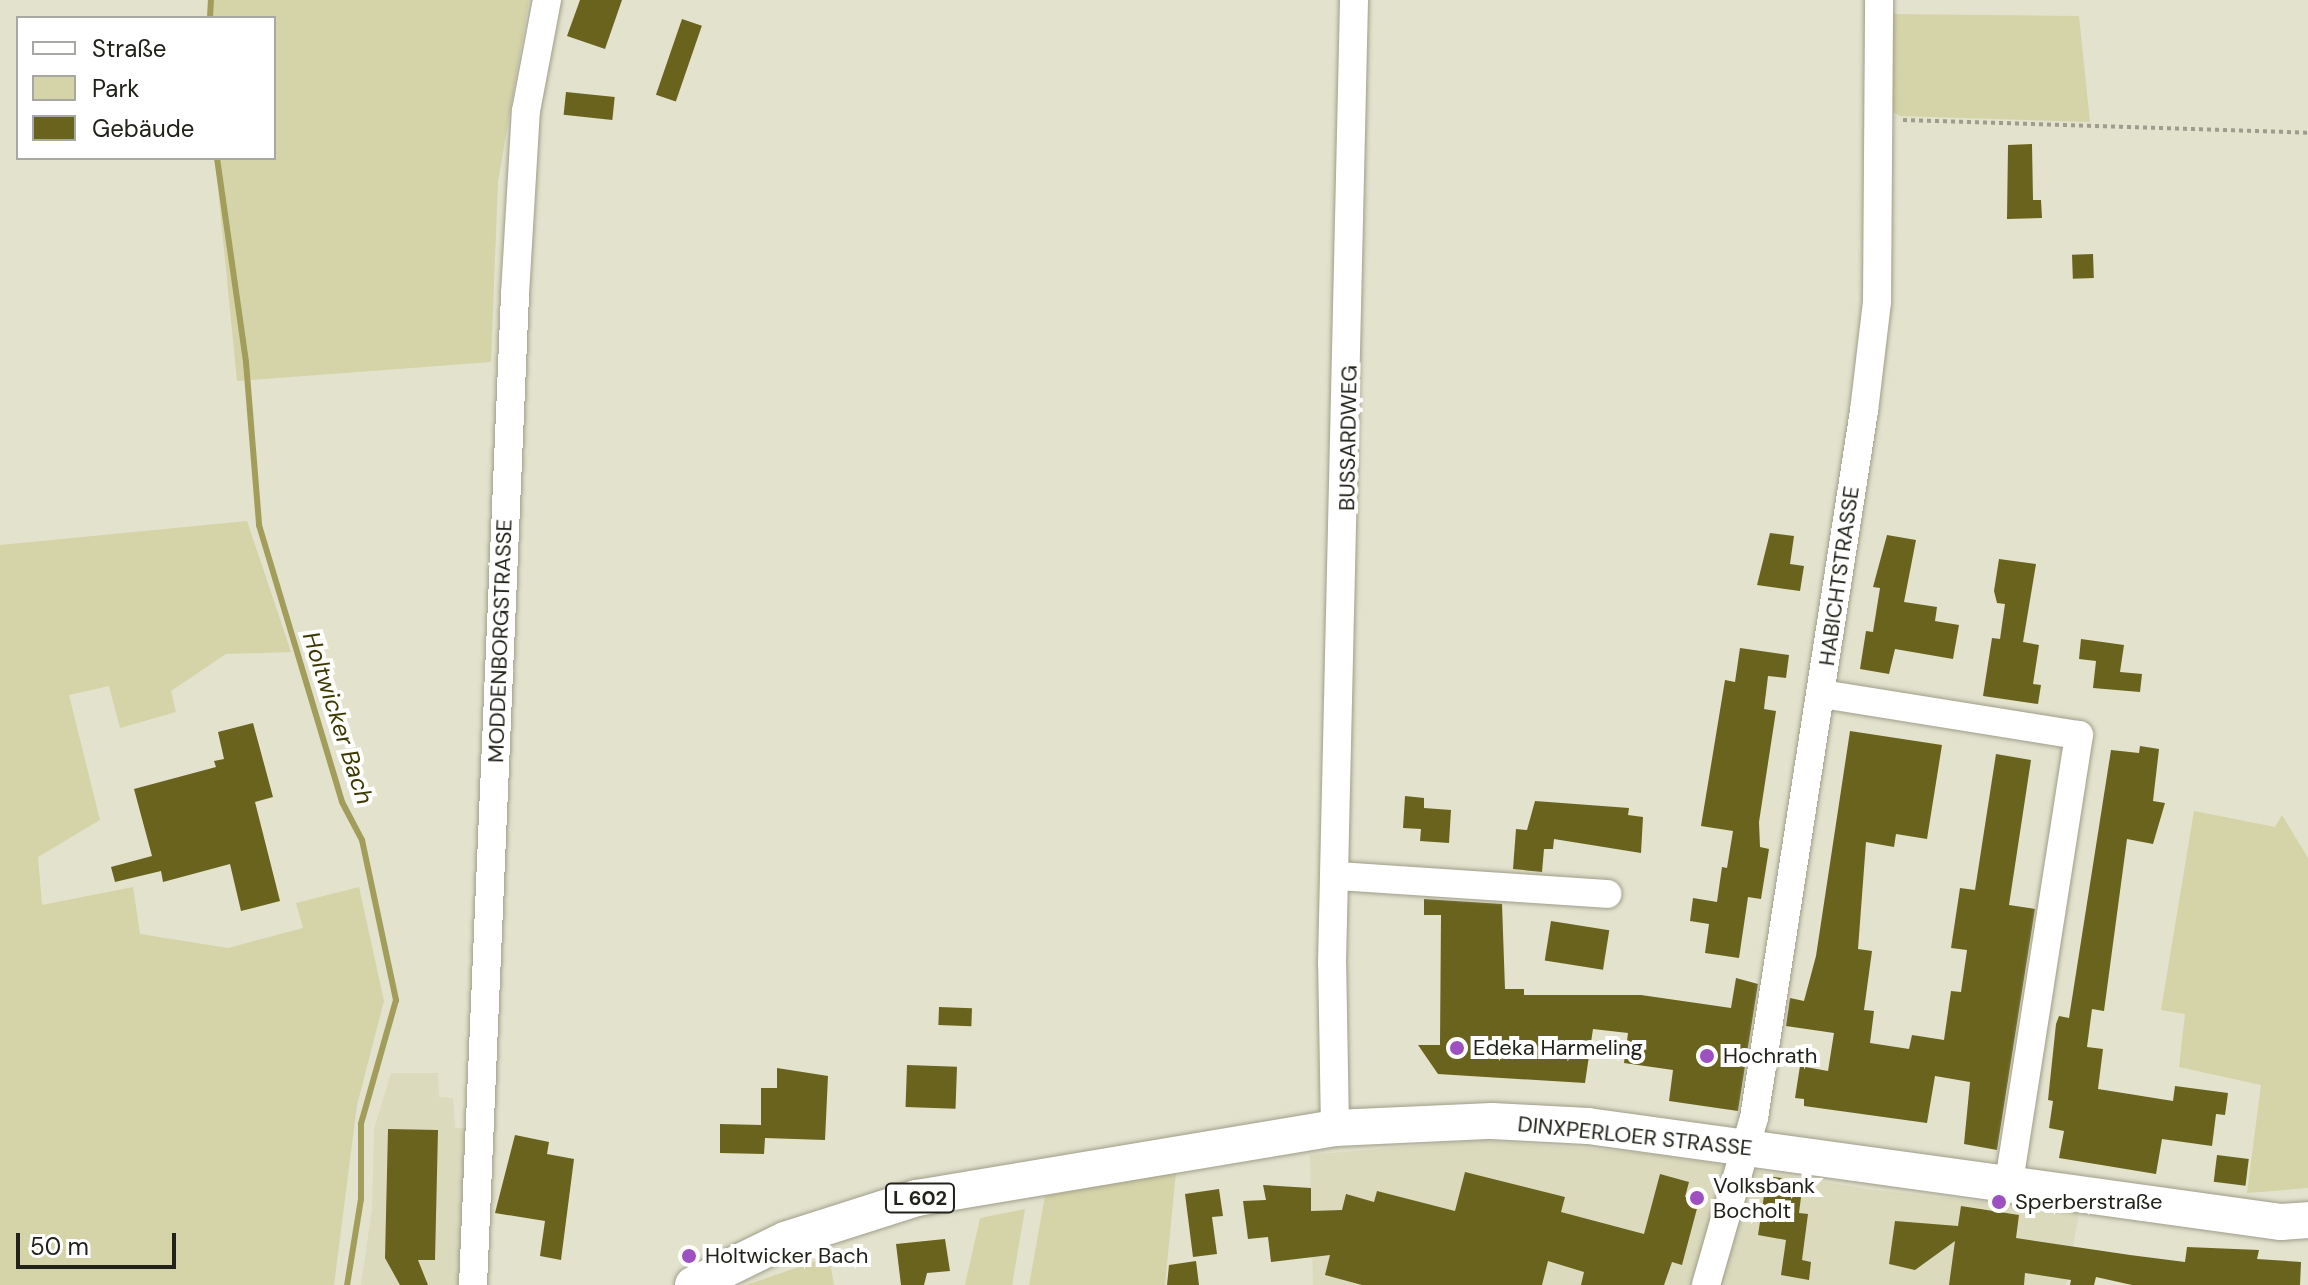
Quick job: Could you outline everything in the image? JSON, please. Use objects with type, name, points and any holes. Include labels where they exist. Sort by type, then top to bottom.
[{"type":"main road","name":"DINXPERLOER STRASSE","points":[[693,1285],[785,1240],[917,1198],[1335,1128],[1492,1121],[1743,1146],[2281,1222],[2308,1220]]},
{"type":"street","name":"MODDENBORGSTRASSE","points":[[473,1285],[515,278],[526,111],[547,0]]},
{"type":"street","name":"BUSSARDWEG","points":[[1335,1128],[1354,0]]},
{"type":"street","name":"HABICHTSTRASSE","points":[[1706,1285],[1743,1146],[1754,1118],[1822,694],[1877,302],[1879,0]]},
{"type":"street","points":[[1822,694],[2079,735],[2009,1184]]},
{"type":"street","points":[[1337,876],[1607,894]]},
{"type":"path","points":[[1878,119],[2308,133]]},
{"type":"shaded area","points":[[391,1073],[438,1073],[439,1097],[453,1098],[455,1128],[470,1128],[464,1285],[361,1285],[372,1209],[374,1129]]},
{"type":"shaded area","points":[[1481,1140],[1655,1154],[1867,1189],[2079,1213],[2066,1285],[1313,1285],[1310,1155]]},
{"type":"green space","points":[[211,0],[529,0],[498,182],[491,362],[237,381],[215,160],[276,160],[276,16],[210,16]]},
{"type":"green space","points":[[1887,14],[2079,16],[2090,122],[1900,116],[1891,111]]},
{"type":"green space","points":[[247,521],[291,652],[226,654],[171,691],[176,712],[120,728],[109,686],[69,695],[100,820],[38,857],[42,905],[133,887],[140,934],[228,948],[303,928],[296,903],[359,887],[384,1001],[357,1105],[334,1285],[0,1285],[0,545]]},
{"type":"green space","points":[[2194,811],[2275,827],[2282,815],[2308,858],[2308,1188],[2247,1193],[2261,1085],[2179,1067],[2185,1014],[2161,1010]]},
{"type":"green space","points":[[1176,1172],[1165,1285],[1029,1285],[1045,1196]]},
{"type":"green space","points":[[1025,1209],[1012,1285],[965,1285],[980,1218]]},
{"type":"green space","points":[[829,1256],[834,1285],[746,1285],[799,1267]]},
{"type":"building","points":[[580,0],[622,0],[605,49],[567,36]]},
{"type":"building","points":[[682,19],[702,26],[676,101],[656,95]]},
{"type":"building","points":[[566,92],[615,97],[612,120],[564,115]]},
{"type":"building","points":[[2032,144],[2033,200],[2041,200],[2042,218],[2007,219],[2008,145]]},
{"type":"building","points":[[2093,254],[2094,278],[2073,279],[2072,255]]},
{"type":"building","points":[[1770,533],[1794,536],[1790,564],[1804,566],[1800,591],[1757,585]]},
{"type":"building","points":[[1887,535],[1916,540],[1904,602],[1937,607],[1935,621],[1959,625],[1953,659],[1895,649],[1889,674],[1860,669],[1866,631],[1873,632],[1880,588],[1873,587]]},
{"type":"building","points":[[1999,559],[2036,564],[2023,642],[2039,645],[2033,684],[2041,685],[2038,704],[1983,696],[1992,638],[2000,639],[2005,604],[1997,603],[1994,591]]},
{"type":"building","points":[[2081,639],[2124,645],[2120,672],[2142,674],[2140,692],[2093,688],[2096,661],[2079,659]]},
{"type":"building","points":[[1740,648],[1789,655],[1786,678],[1768,676],[1764,709],[1776,711],[1759,822],[1760,847],[1769,849],[1761,899],[1748,897],[1739,958],[1705,953],[1709,924],[1690,921],[1693,898],[1717,902],[1722,867],[1727,868],[1733,831],[1701,826],[1725,680],[1735,682]]},
{"type":"building","points":[[253,723],[273,797],[255,802],[280,901],[241,911],[230,864],[163,882],[161,871],[115,882],[111,867],[152,856],[134,789],[216,767],[214,761],[224,759],[218,732]]},
{"type":"building","points":[[1850,731],[1942,745],[1927,839],[1896,834],[1894,847],[1866,842],[1858,949],[1872,951],[1864,1010],[1874,1011],[1870,1043],[1909,1049],[1912,1035],[1944,1040],[1951,991],[1961,992],[1967,950],[1951,948],[1960,888],[1975,890],[1996,754],[2031,760],[2009,905],[2035,909],[1997,1150],[1964,1144],[1970,1082],[1935,1076],[1927,1123],[1804,1106],[1804,1099],[1795,1098],[1800,1066],[1828,1071],[1834,1033],[1786,1026],[1790,998],[1804,1001],[1816,956]]},
{"type":"building","points":[[2140,746],[2159,749],[2153,801],[2165,803],[2153,844],[2127,839],[2104,1011],[2092,1009],[2087,1047],[2103,1049],[2098,1089],[2173,1101],[2175,1086],[2228,1093],[2225,1115],[2216,1114],[2212,1146],[2162,1139],[2156,1174],[2059,1158],[2064,1131],[2049,1128],[2053,1101],[2048,1100],[2056,1024],[2059,1016],[2069,1018],[2111,750],[2139,753]]},
{"type":"building","points":[[1405,796],[1424,798],[1424,808],[1451,810],[1449,843],[1420,841],[1421,829],[1403,828]]},
{"type":"building","points":[[1535,801],[1629,808],[1628,815],[1643,817],[1641,853],[1554,839],[1553,849],[1544,849],[1542,872],[1513,869],[1516,829],[1527,830]]},
{"type":"building","points":[[1424,899],[1502,904],[1505,989],[1524,989],[1524,995],[1641,995],[1731,1008],[1736,978],[1758,984],[1738,1111],[1669,1101],[1673,1070],[1624,1063],[1628,1033],[1593,1029],[1585,1083],[1438,1074],[1418,1045],[1440,1045],[1441,915],[1424,915]]},
{"type":"building","points":[[1551,921],[1609,930],[1603,970],[1545,961]]},
{"type":"building","points":[[939,1007],[972,1008],[971,1026],[938,1025]]},
{"type":"building","points":[[907,1065],[957,1067],[956,1109],[906,1107]]},
{"type":"building","points":[[777,1068],[828,1076],[825,1140],[765,1138],[764,1154],[720,1153],[720,1124],[761,1125],[761,1088],[777,1088]]},
{"type":"building","points":[[388,1129],[438,1130],[435,1260],[418,1260],[428,1285],[400,1285],[385,1258]]},
{"type":"building","points":[[515,1135],[549,1142],[547,1154],[574,1159],[561,1260],[540,1256],[545,1221],[495,1213]]},
{"type":"building","points":[[2217,1155],[2249,1159],[2245,1186],[2214,1182]]},
{"type":"building","points":[[1465,1172],[1565,1197],[1561,1212],[1644,1234],[1660,1174],[1689,1182],[1685,1197],[1699,1201],[1682,1265],[1672,1262],[1664,1285],[1581,1285],[1584,1272],[1548,1261],[1542,1285],[1362,1285],[1325,1275],[1330,1255],[1271,1262],[1268,1237],[1248,1239],[1243,1201],[1266,1200],[1263,1185],[1311,1188],[1311,1211],[1342,1210],[1346,1194],[1374,1202],[1377,1191],[1455,1211]]},
{"type":"building","points":[[1767,1176],[1803,1181],[1799,1213],[1808,1214],[1802,1260],[1811,1262],[1809,1280],[1781,1275],[1786,1240],[1758,1235]]},
{"type":"building","points":[[1219,1189],[1223,1216],[1212,1217],[1217,1254],[1193,1257],[1185,1194]]},
{"type":"building","points":[[1961,1206],[2019,1215],[2016,1238],[2130,1255],[2185,1262],[2187,1247],[2259,1250],[2257,1259],[2301,1262],[2300,1285],[2132,1285],[2096,1277],[2094,1285],[2070,1285],[2071,1280],[2025,1273],[2024,1285],[1949,1285],[1955,1241],[1915,1270],[1889,1264],[1895,1221],[1958,1226]]},
{"type":"building","points":[[945,1239],[950,1271],[927,1273],[924,1285],[901,1285],[896,1244]]},
{"type":"building","points":[[1196,1261],[1199,1285],[1167,1285],[1169,1265]]},
{"type":"waterway","name":"Holtwicker Bach","points":[[210,16],[211,0]]},
{"type":"waterway","name":"Holtwicker Bach","points":[[217,160],[246,362],[259,525],[342,802],[362,840],[396,1000],[361,1124],[361,1199],[347,1285]]},
{"type":"place","name":"Edeka Harmeling","points":[[1457,1048]]},
{"type":"place","name":"Hochrath","points":[[1707,1056]]},
{"type":"place","name":"Volksbank Bocholt","points":[[1697,1198]]},
{"type":"place","name":"Sperberstraße","points":[[1999,1202]]},
{"type":"place","name":"Holtwicker Bach","points":[[689,1256]]}]
